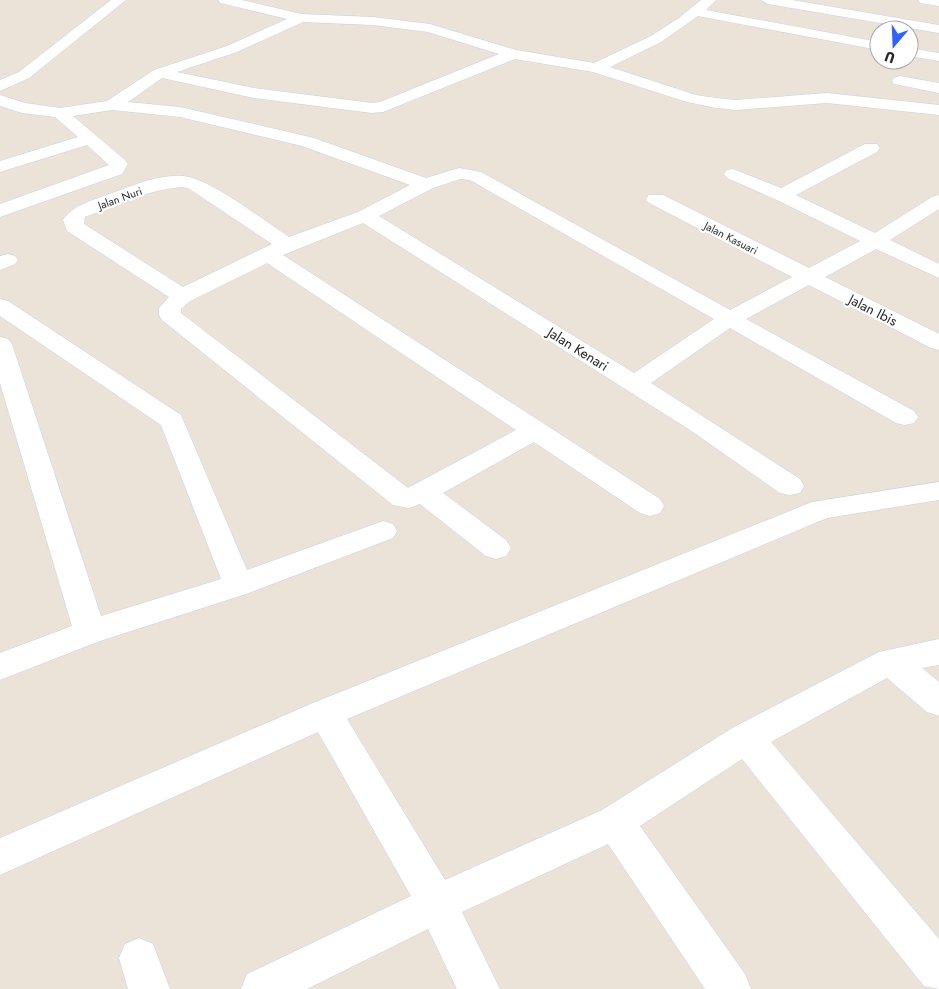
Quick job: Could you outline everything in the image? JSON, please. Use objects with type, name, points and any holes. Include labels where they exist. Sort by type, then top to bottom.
[{"type":"street","points":[[0,86],[24,75],[119,0]]},
{"type":"street","points":[[225,0],[302,18],[373,21],[430,28],[514,54],[596,68],[693,99],[716,103],[736,105],[827,98],[939,110]]},
{"type":"street","points":[[596,68],[634,52],[697,12],[710,0]]},
{"type":"street","points":[[768,0],[939,29]]},
{"type":"street","points":[[925,0],[939,2]]},
{"type":"street","points":[[697,12],[869,44]]},
{"type":"street","points":[[112,105],[159,73],[232,49],[302,18]]},
{"type":"street","points":[[159,73],[254,93],[372,108],[383,107],[474,68],[514,54]]},
{"type":"street","points":[[919,54],[939,57]]},
{"type":"street","points":[[900,81],[939,88]]},
{"type":"street","points":[[0,100],[22,108],[60,113],[112,105],[180,112],[308,142],[426,184]]},
{"type":"street","points":[[0,211],[116,170],[119,164],[60,113]]},
{"type":"street","points":[[0,167],[90,138]]},
{"type":"street","points":[[308,142],[342,167],[407,195]]},
{"type":"street","points":[[783,194],[870,148]]},
{"type":"street","points":[[535,430],[423,492],[409,498],[402,498],[170,315],[174,303],[182,296],[278,250],[365,216],[426,184],[459,173],[475,176],[905,417]]},
{"type":"street","points":[[733,174],[783,194],[874,242],[939,272]]},
{"type":"street","name":"Jalan Nuri","points":[[182,296],[74,227],[73,220],[78,213],[157,184],[185,180],[193,183],[278,250]]},
{"type":"street","name":"Jalan Kasuari","points":[[656,199],[807,277]]},
{"type":"street","points":[[633,384],[729,319],[874,242],[939,201]]},
{"type":"street","name":"Jalan Kenari","points":[[365,216],[699,424],[790,486]]},
{"type":"street","points":[[278,250],[535,430],[650,506]]},
{"type":"street","name":"Jalan Ibis","points":[[807,277],[939,343]]},
{"type":"street","points":[[0,306],[172,421],[238,585]]},
{"type":"street","points":[[0,344],[90,632]]},
{"type":"street","points":[[0,856],[325,713],[822,509],[939,491]]},
{"type":"street","points":[[423,492],[496,548]]},
{"type":"street","points":[[0,667],[90,632],[238,585],[383,531]]},
{"type":"street","points":[[262,989],[437,904],[615,822],[746,738],[890,661],[939,652]]},
{"type":"street","points":[[890,661],[939,702]]},
{"type":"street","points":[[325,713],[437,904],[479,989]]},
{"type":"street","points":[[746,738],[939,971]]},
{"type":"street","points":[[615,822],[730,989]]}]
